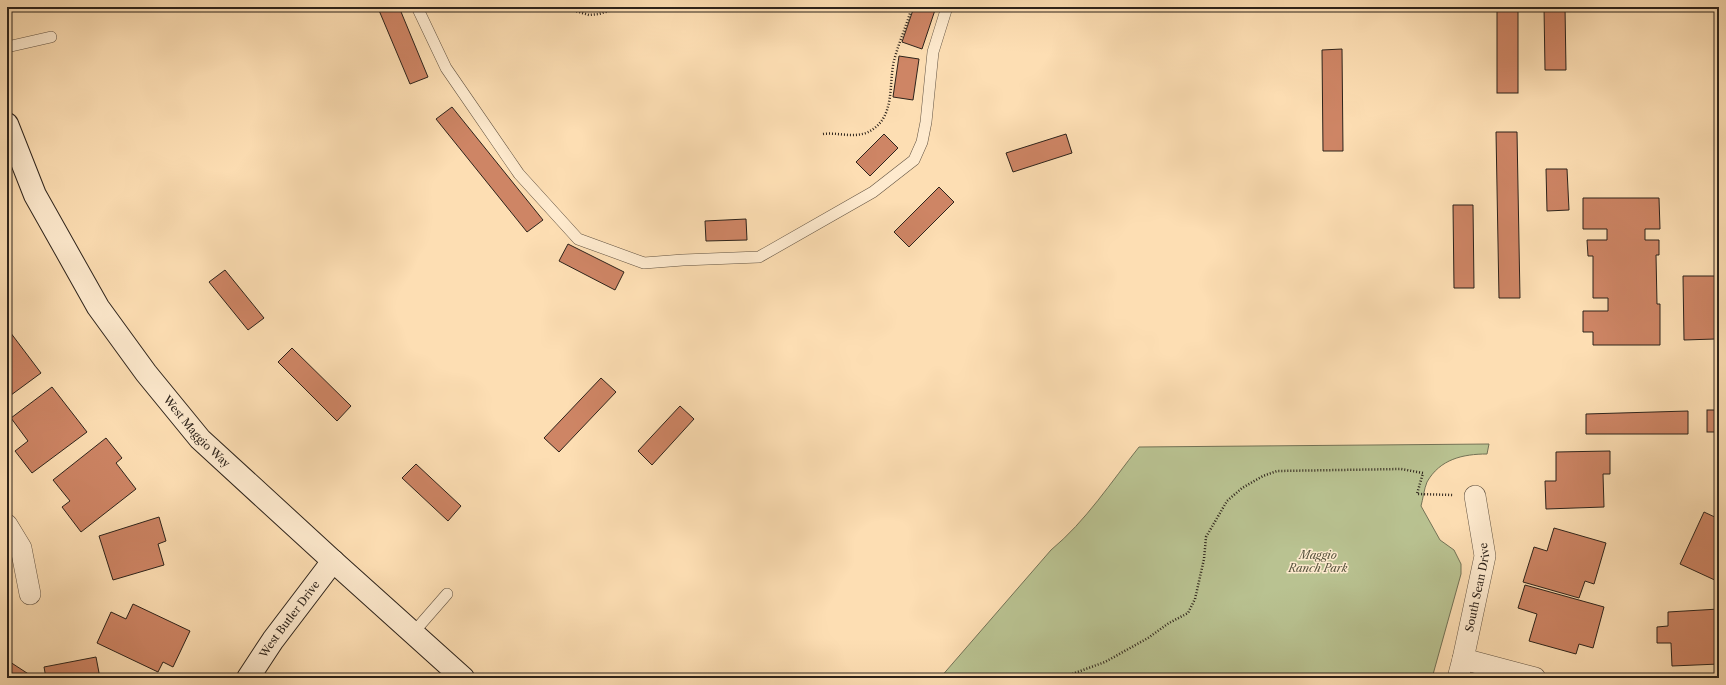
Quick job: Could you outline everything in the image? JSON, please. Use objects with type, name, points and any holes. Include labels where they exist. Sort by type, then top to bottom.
[{"type":"street","name":"West Maggio Way","points":[[7,124],[36,195],[64,250],[98,307],[146,373],[200,439],[333,562],[463,678]]},
{"type":"street","name":"South Sean Drive","points":[[1461,668],[1485,556],[1476,496]]},
{"type":"street","points":[[7,524],[21,548],[30,594]]},
{"type":"street","name":"West Butler Drive","points":[[248,678],[273,640],[333,562]]},
{"type":"street","points":[[1461,668],[1535,678]]},
{"type":"lane","points":[[417,7],[446,68],[519,174],[578,239],[644,263],[759,257],[873,192],[914,160],[922,142],[926,122],[933,52],[947,7]]},
{"type":"lane","points":[[7,47],[51,37]]},
{"type":"lane","points":[[414,633],[447,594]]},
{"type":"path","points":[[562,7],[589,15],[600,14],[622,7]]},
{"type":"path","points":[[823,134],[830,133],[847,136],[864,133],[876,127],[885,117],[889,106],[894,58],[912,7]]},
{"type":"path","points":[[1061,678],[1105,662],[1188,613],[1195,599],[1204,559],[1206,537],[1227,501],[1242,488],[1263,476],[1277,471],[1401,469],[1423,473],[1417,494],[1476,496]]},
{"type":"green space","name":"Maggio Ranch Park","points":[[1489,444],[1487,454],[1469,455],[1453,459],[1438,468],[1427,482],[1424,491],[1421,506],[1440,540],[1454,550],[1461,564],[1461,574],[1432,678],[940,678],[1051,550],[1076,527],[1139,447]]},
{"type":"building","points":[[399,7],[428,77],[410,84],[378,8]]},
{"type":"building","points":[[914,7],[936,7],[922,49],[902,42]]},
{"type":"building","points":[[1497,7],[1518,7],[1518,93],[1497,93]]},
{"type":"building","points":[[1544,7],[1565,7],[1566,70],[1545,70]]},
{"type":"building","points":[[1342,49],[1343,151],[1323,151],[1322,50]]},
{"type":"building","points":[[899,56],[919,59],[913,100],[893,97]]},
{"type":"building","points":[[452,107],[543,220],[527,232],[436,119]]},
{"type":"building","points":[[1496,132],[1517,132],[1520,298],[1499,298]]},
{"type":"building","points":[[884,134],[898,148],[870,176],[856,162]]},
{"type":"building","points":[[1066,134],[1072,153],[1013,172],[1006,153]]},
{"type":"building","points":[[1546,169],[1567,169],[1569,210],[1547,211]]},
{"type":"building","points":[[939,187],[954,202],[909,247],[894,232]]},
{"type":"building","points":[[1583,198],[1659,198],[1660,229],[1645,229],[1645,240],[1659,240],[1659,255],[1656,255],[1657,304],[1660,304],[1660,345],[1593,345],[1593,332],[1583,332],[1583,311],[1608,311],[1608,298],[1593,298],[1593,256],[1588,256],[1587,240],[1607,240],[1607,229],[1583,229]]},
{"type":"building","points":[[1453,205],[1473,205],[1474,288],[1454,288]]},
{"type":"building","points":[[746,219],[747,240],[706,241],[705,221]]},
{"type":"building","points":[[568,244],[624,272],[615,290],[559,261]]},
{"type":"building","points":[[225,270],[264,318],[248,330],[209,282]]},
{"type":"building","points":[[1683,276],[1719,276],[1719,333],[1715,333],[1715,339],[1684,340]]},
{"type":"building","points":[[7,328],[41,373],[7,398]]},
{"type":"building","points":[[292,348],[351,406],[337,421],[278,362]]},
{"type":"building","points":[[601,378],[616,392],[559,452],[544,438]]},
{"type":"building","points":[[52,387],[87,432],[32,473],[15,451],[28,441],[11,418]]},
{"type":"building","points":[[680,406],[694,419],[652,465],[638,451]]},
{"type":"building","points":[[1707,410],[1719,410],[1719,432],[1707,432]]},
{"type":"building","points":[[1688,411],[1688,434],[1586,434],[1586,414]]},
{"type":"building","points":[[106,438],[122,458],[116,463],[136,489],[81,532],[62,507],[70,501],[53,480]]},
{"type":"building","points":[[1610,451],[1610,474],[1603,474],[1604,507],[1546,509],[1545,481],[1556,481],[1556,452]]},
{"type":"building","points":[[416,464],[461,506],[448,521],[402,478]]},
{"type":"building","points":[[1704,512],[1719,519],[1719,582],[1680,564]]},
{"type":"building","points":[[159,517],[166,541],[158,544],[164,565],[113,580],[99,536]]},
{"type":"building","points":[[1554,528],[1606,543],[1594,584],[1585,581],[1579,598],[1523,582],[1534,547],[1547,551]]},
{"type":"building","points":[[1525,585],[1604,607],[1593,648],[1579,644],[1576,654],[1529,641],[1537,614],[1518,608]]},
{"type":"building","points":[[133,604],[190,631],[173,667],[163,662],[158,672],[97,643],[111,612],[126,619]]},
{"type":"building","points":[[1719,609],[1719,664],[1672,666],[1671,643],[1657,643],[1657,627],[1668,626],[1668,612]]},
{"type":"building","points":[[96,657],[100,678],[46,678],[44,667]]},
{"type":"building","points":[[7,660],[30,675],[28,678],[7,678]]}]
